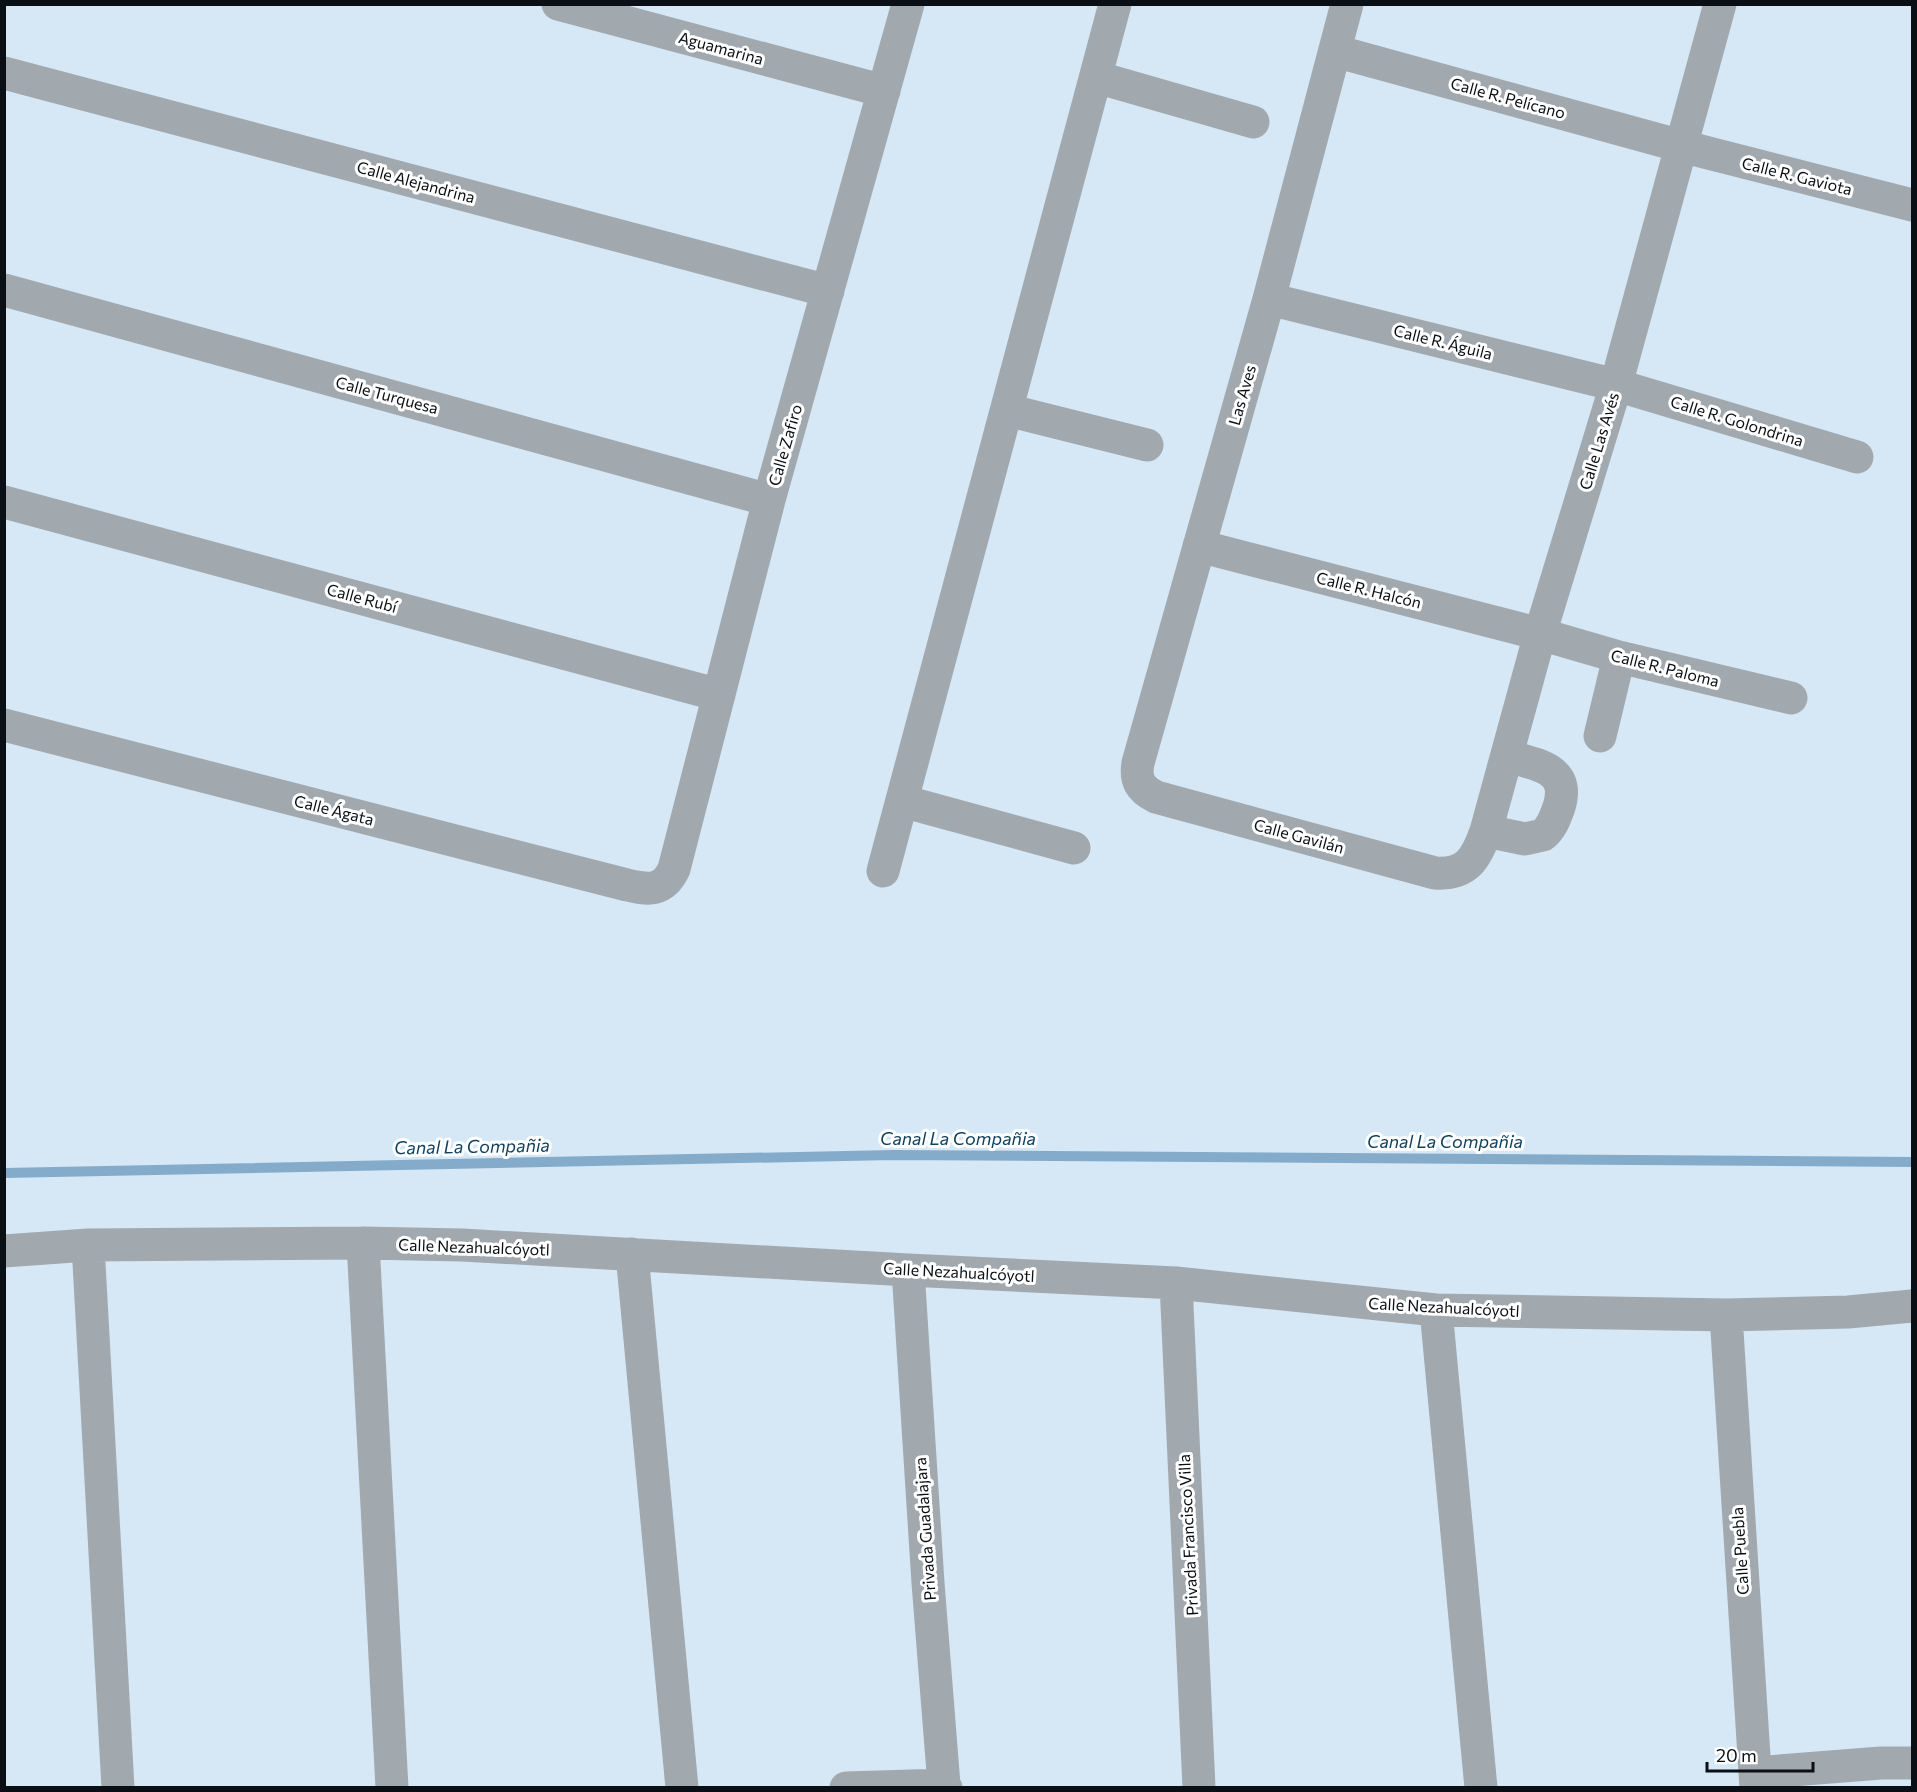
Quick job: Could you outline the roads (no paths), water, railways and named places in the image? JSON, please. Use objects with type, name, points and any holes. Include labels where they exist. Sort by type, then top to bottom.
[{"type":"street","name":"Aguamarina","points":[[558,4],[884,91]]},
{"type":"street","name":"Calle Zafiro","points":[[662,885],[670,878],[674,868],[769,500],[909,4]]},
{"type":"street","points":[[883,872],[1115,4]]},
{"type":"street","name":"Las Aves","points":[[1139,784],[1136,774],[1138,763],[1269,299],[1347,4]]},
{"type":"street","name":"Calle Las Avés","points":[[1462,869],[1473,861],[1486,831],[1540,633],[1616,385],[1720,4]]},
{"type":"street","name":"Calle R. Pelícano","points":[[1335,51],[1681,146]]},
{"type":"street","name":"Calle Alejandrina","points":[[4,73],[828,291]]},
{"type":"street","points":[[1096,77],[1253,122]]},
{"type":"street","name":"Calle R. Gaviota","points":[[1681,146],[1912,206]]},
{"type":"street","name":"Calle Turquesa","points":[[4,290],[769,500]]},
{"type":"street","name":"Calle R. Águila","points":[[1269,299],[1616,385]]},
{"type":"street","name":"Calle R. Golondrina","points":[[1616,385],[1857,457]]},
{"type":"street","points":[[1007,410],[1146,445]]},
{"type":"street","name":"Calle Rubí","points":[[4,502],[719,695]]},
{"type":"street","name":"Calle R. Halcón","points":[[1199,546],[1540,633]]},
{"type":"street","name":"Calle R. Paloma","points":[[1540,633],[1619,657],[1791,698]]},
{"type":"street","points":[[1600,736],[1619,657]]},
{"type":"street","name":"Calle Ágata","points":[[4,725],[627,885],[653,889],[662,885]]},
{"type":"street","points":[[1486,831],[1525,839],[1543,835],[1554,820],[1561,800],[1562,789],[1559,779],[1552,771],[1543,766],[1508,756]]},
{"type":"street","name":"Calle Gavilán","points":[[1139,784],[1146,792],[1156,797],[1435,873],[1448,874],[1462,869]]},
{"type":"street","points":[[902,801],[1074,848]]},
{"type":"street","points":[[363,1243],[392,1788]]},
{"type":"street","name":"Calle Nezahualcóyotl","points":[[4,1251],[88,1245],[363,1243],[462,1245],[1176,1283],[1436,1310],[1726,1315],[1848,1312],[1912,1306]]},
{"type":"street","points":[[88,1245],[118,1788]]},
{"type":"street","points":[[632,1254],[681,1788]]},
{"type":"street","name":"Privada Guadalajara","points":[[908,1270],[928,1583],[945,1786]]},
{"type":"street","name":"Privada Francisco Villa","points":[[1176,1283],[1199,1788]]},
{"type":"street","points":[[1436,1310],[1480,1788]]},
{"type":"street","name":"Calle Puebla","points":[[1726,1315],[1755,1780]]},
{"type":"street","points":[[1755,1780],[1881,1763],[1912,1763]]},
{"type":"street","points":[[846,1788],[945,1786]]},
{"type":"waterway","name":"Canal La Compañia","points":[[4,1173],[893,1155],[1912,1162]]}]
